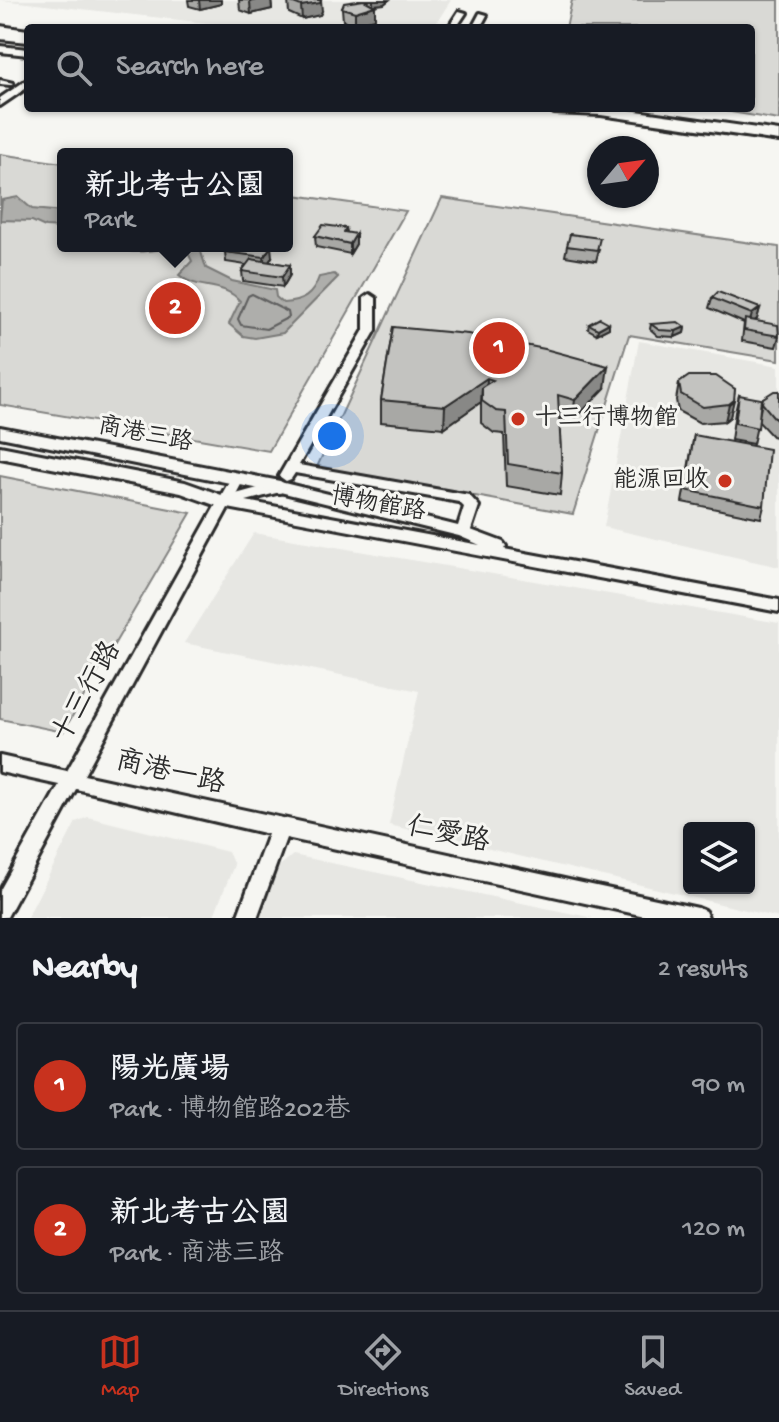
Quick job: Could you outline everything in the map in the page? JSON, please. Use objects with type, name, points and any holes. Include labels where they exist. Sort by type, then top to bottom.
[{"type":"highway","points":[[0,37],[24,40]]},
{"type":"highway","points":[[608,112],[663,116],[779,136]]},
{"type":"highway","points":[[622,112],[779,128]]},
{"type":"highway","points":[[650,112],[663,116]]},
{"type":"street","points":[[455,24],[462,13]]},
{"type":"street","points":[[478,24],[483,15]]},
{"type":"street","points":[[0,49],[24,52]]},
{"type":"street","points":[[0,82],[10,83]]},
{"type":"street","points":[[0,103],[24,85]]},
{"type":"street","points":[[223,502],[280,487],[370,330],[370,298]]},
{"type":"street","name":"商港三路","points":[[0,432],[280,487]]},
{"type":"street","name":"商港三路","points":[[0,452],[185,488],[223,502]]},
{"type":"street","points":[[291,468],[464,498],[472,506],[463,532]]},
{"type":"street","name":"十三行路","points":[[0,910],[237,479]]},
{"type":"street","name":"博物館路","points":[[280,487],[463,532],[524,557]]},
{"type":"street","name":"博物館路","points":[[223,502],[779,606]]},
{"type":"street","name":"商港一路","points":[[0,764],[280,828]]},
{"type":"street","points":[[247,918],[280,828]]},
{"type":"street","name":"仁愛路","points":[[280,828],[698,918]]},
{"type":"shaded area","points":[[0,0],[451,0],[436,24],[216,24]]},
{"type":"shaded area","points":[[572,0],[779,0],[779,120],[731,112],[755,112],[755,24],[567,24]]},
{"type":"shaded area","points":[[0,154],[57,162],[57,252],[293,252],[293,195],[406,211],[269,451],[0,405]]},
{"type":"shaded area","points":[[442,198],[779,247],[779,360],[629,335],[573,514],[317,467]]},
{"type":"shaded area","points":[[639,341],[779,366],[779,567],[604,527]]},
{"type":"shaded area","points":[[0,476],[191,513],[63,732],[0,719]]},
{"type":"shaded area","points":[[254,533],[779,623],[779,918],[389,825],[419,691],[184,643]]},
{"type":"shaded area","points":[[88,817],[228,852],[234,865],[213,918],[27,918],[76,822]]},
{"type":"shaded area","points":[[293,855],[593,918],[260,918],[278,867]]},
{"type":"water","points":[[18,197],[32,209],[57,211],[57,228],[45,227],[32,221],[0,220],[2,200]]},
{"type":"water","points":[[185,252],[201,252],[206,268],[232,281],[275,290],[276,297],[283,303],[306,296],[314,289],[319,277],[334,274],[338,277],[283,333],[255,338],[243,336],[229,324],[240,301],[233,295],[179,275],[192,261]]},
{"type":"building","points":[[290,0],[321,0],[320,3],[301,6]]},
{"type":"building","points":[[364,0],[375,6],[355,12],[342,8],[344,3]]},
{"type":"building","points":[[323,225],[346,228],[344,232],[356,234],[350,244],[315,236]]},
{"type":"building","points":[[570,234],[600,238],[597,250],[567,246]]},
{"type":"building","points":[[225,252],[267,252],[264,257]]},
{"type":"building","points":[[251,259],[290,265],[282,277],[242,271]]},
{"type":"building","points":[[718,292],[760,308],[752,314],[712,298]]},
{"type":"building","points":[[600,318],[609,323],[598,329],[589,324]]},
{"type":"building","points":[[745,319],[778,325],[779,336],[744,330]]},
{"type":"building","points":[[678,322],[685,327],[676,331],[659,330],[651,324]]},
{"type":"building","name":"十三行博物館","points":[[393,327],[468,334],[545,349],[608,366],[575,400],[558,395],[562,473],[508,464],[506,412],[496,411],[482,401],[482,387],[493,380],[487,378],[445,406],[381,400]]},
{"type":"building","points":[[689,376],[716,376],[735,389],[734,400],[729,404],[703,407],[681,394],[679,383]]},
{"type":"building","points":[[779,391],[779,420],[762,403],[763,398]]},
{"type":"building","points":[[739,395],[761,399],[758,428],[735,423]]},
{"type":"building","name":"能源回收","points":[[694,435],[769,449],[764,506],[685,490]]},
{"type":"place","name":"新北考古公園","points":[[175,308]]},
{"type":"place","name":"陽光廣場","points":[[499,348]]},
{"type":"place","name":"十三行博物館","points":[[518,419]]},
{"type":"place","name":"能源回收","points":[[725,481]]}]
